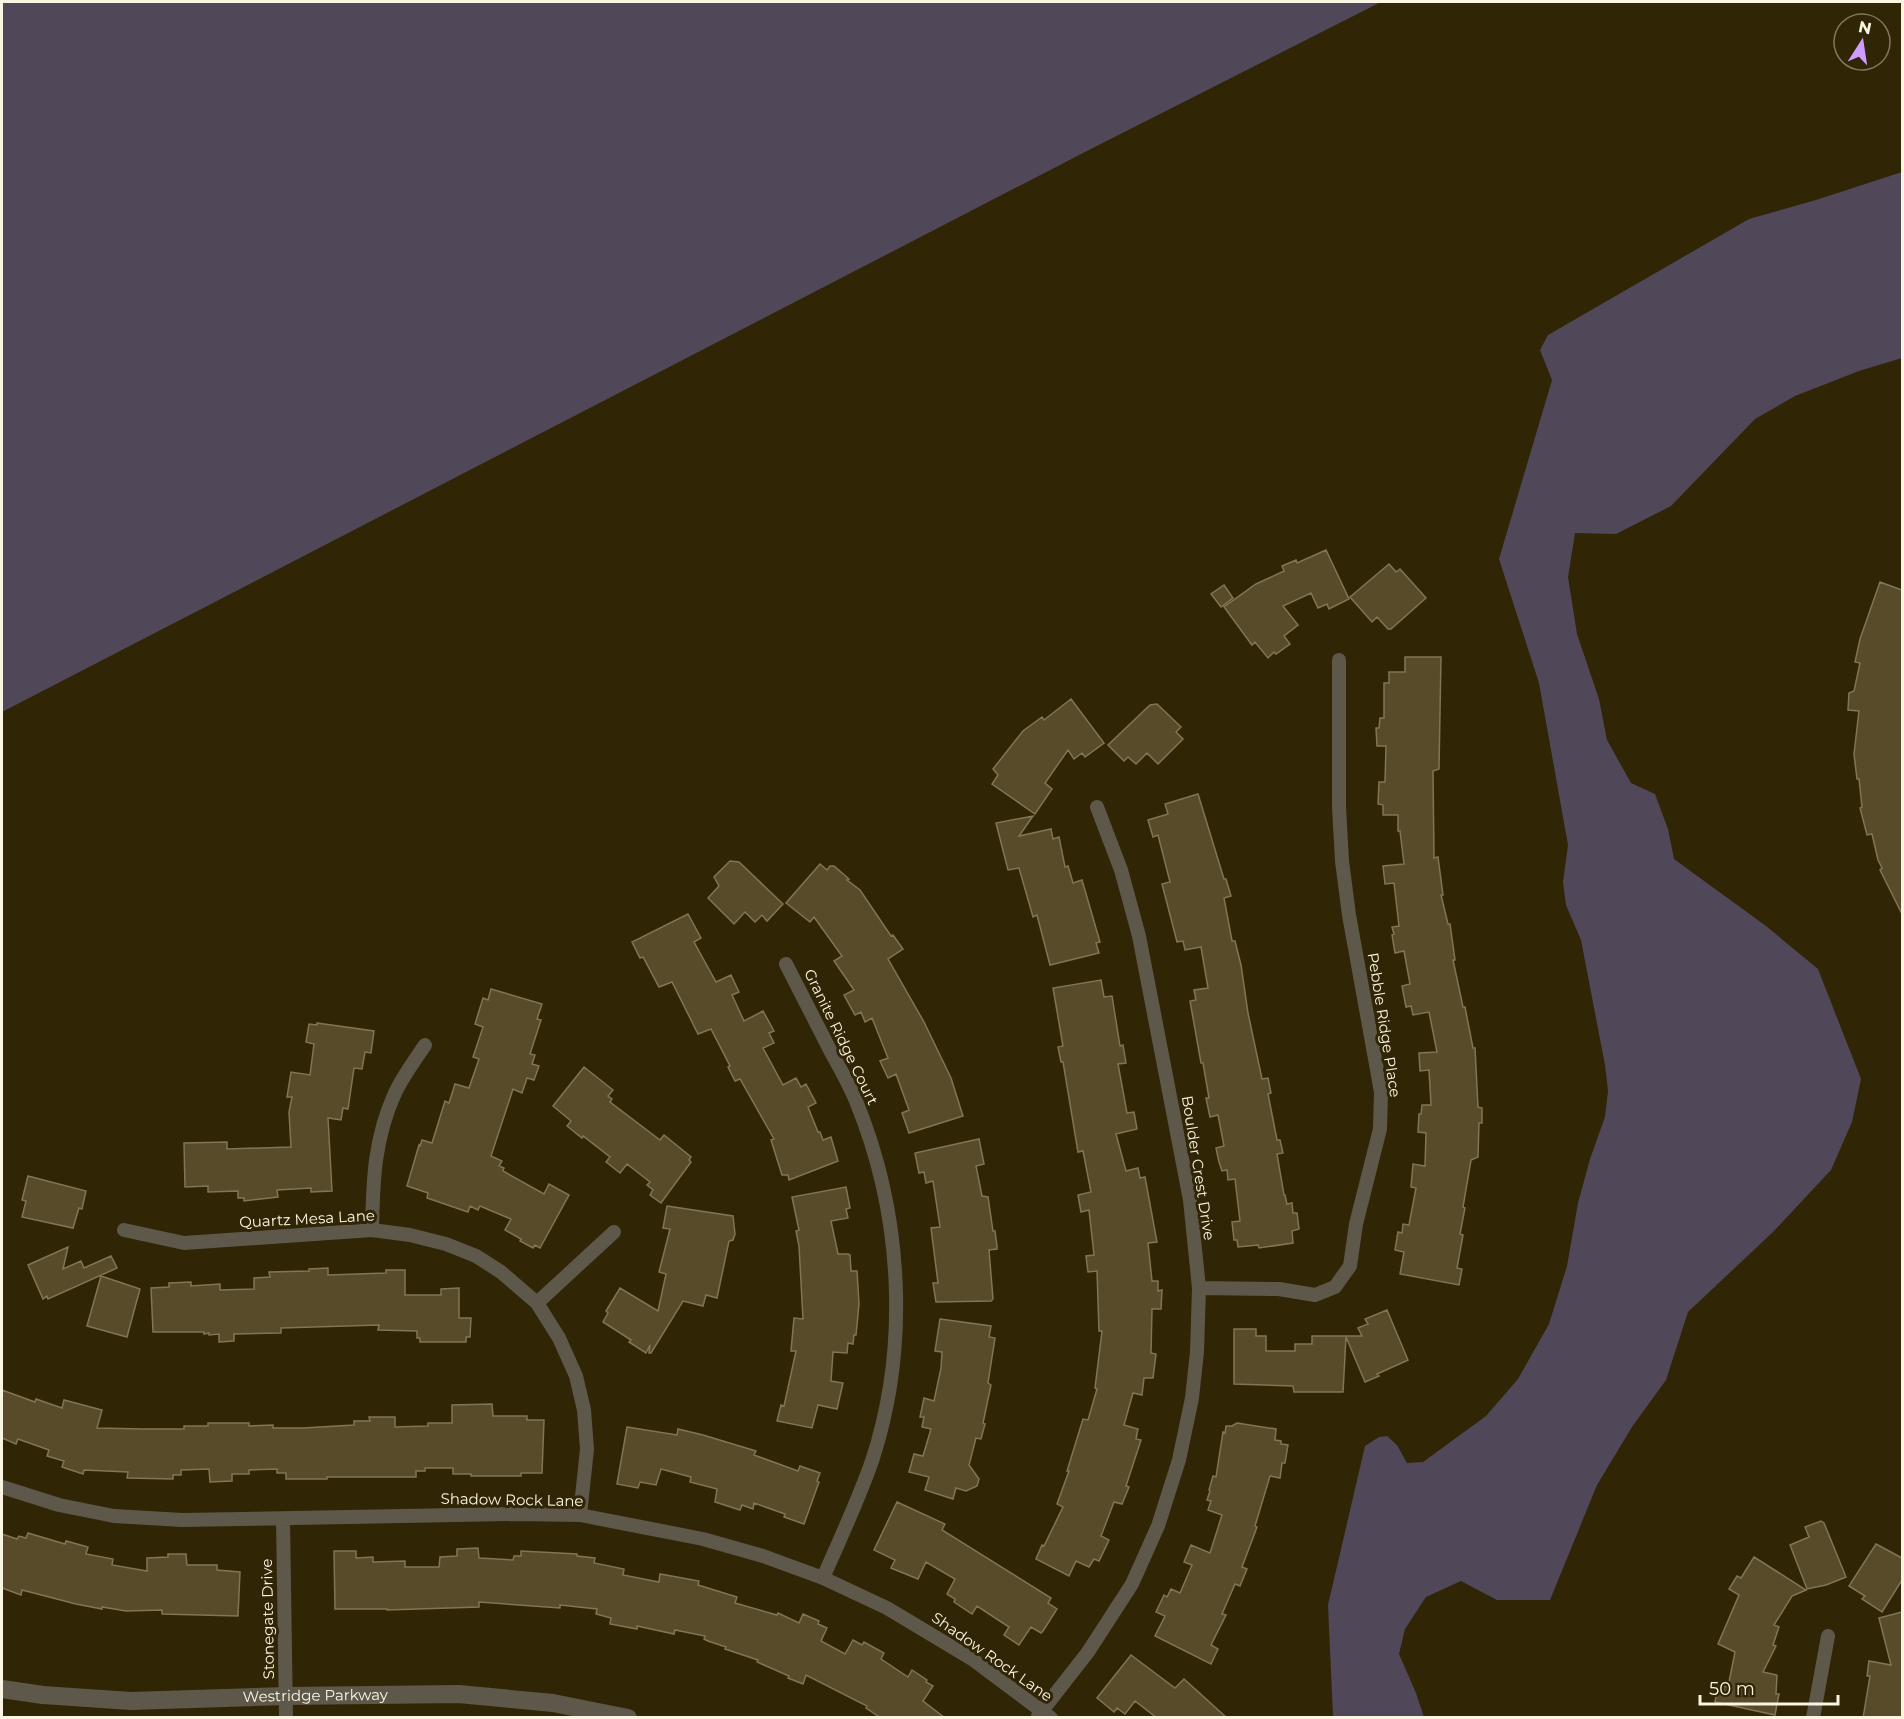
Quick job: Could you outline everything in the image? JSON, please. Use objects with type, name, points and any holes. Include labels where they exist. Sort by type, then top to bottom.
[{"type":"street","name":"Pebble Ridge Place","points":[[1199,1288],[1279,1289],[1315,1295],[1335,1287],[1350,1266],[1356,1224],[1380,1129],[1381,1092],[1349,915],[1342,861],[1339,807],[1339,660]]},
{"type":"street","name":"Boulder Crest Drive","points":[[1043,1715],[1088,1652],[1132,1584],[1158,1526],[1179,1460],[1192,1398],[1197,1352],[1199,1288],[1190,1200],[1138,936],[1121,870],[1097,807]]},
{"type":"street","name":"Granite Ridge Court","points":[[786,964],[855,1099],[870,1138],[895,1252],[896,1320],[892,1371],[885,1412],[872,1459],[853,1512],[823,1578]]},
{"type":"street","points":[[372,1230],[373,1178],[377,1145],[384,1119],[396,1090],[425,1045]]},
{"type":"street","name":"Quartz Mesa Lane","points":[[124,1230],[184,1243],[372,1230],[410,1235],[446,1244],[476,1256],[501,1272],[537,1303],[559,1338],[576,1376],[584,1410],[587,1449],[580,1515]]},
{"type":"street","points":[[537,1303],[614,1232]]},
{"type":"street","name":"Shadow Rock Lane","points":[[2,1487],[59,1505],[114,1516],[182,1520],[516,1514],[580,1515],[702,1539],[762,1556],[823,1578],[887,1608],[972,1659],[1043,1715]]},
{"type":"street","name":"Stonegate Drive","points":[[283,1519],[286,1718]]},
{"type":"street","points":[[1813,1718],[1828,1636]]},
{"type":"street","name":"Westridge Parkway","points":[[2,1689],[43,1695],[130,1701],[459,1694],[554,1702],[627,1718]]},
{"type":"shaded area","points":[[2,2],[1381,2],[1083,153],[2,712]]},
{"type":"shaded area","points":[[1902,172],[1902,358],[1859,371],[1795,396],[1755,419],[1671,506],[1616,534],[1575,533],[1568,577],[1577,634],[1599,699],[1607,740],[1631,783],[1655,794],[1668,829],[1674,859],[1766,926],[1818,969],[1861,1079],[1852,1122],[1831,1170],[1773,1232],[1688,1312],[1666,1380],[1632,1427],[1597,1485],[1550,1600],[1497,1600],[1461,1581],[1426,1597],[1405,1629],[1399,1654],[1424,1717],[1333,1717],[1328,1605],[1365,1446],[1379,1437],[1387,1436],[1397,1445],[1407,1463],[1423,1462],[1486,1416],[1518,1379],[1549,1324],[1567,1266],[1578,1203],[1605,1117],[1608,1091],[1605,1065],[1581,940],[1566,905],[1563,882],[1568,845],[1539,683],[1499,559],[1552,380],[1540,350],[1548,335],[1749,219]]},
{"type":"building","points":[[1326,550],[1349,599],[1329,609],[1327,604],[1318,608],[1311,593],[1283,606],[1298,625],[1284,636],[1290,644],[1276,654],[1274,652],[1268,658],[1255,642],[1252,645],[1224,607],[1256,584],[1284,571],[1282,566],[1296,560],[1297,563]]},
{"type":"building","points":[[1389,564],[1396,572],[1400,569],[1426,598],[1391,629],[1388,629],[1377,617],[1372,622],[1350,597]]},
{"type":"building","points":[[1880,582],[1902,590],[1902,914],[1880,870],[1882,868],[1872,834],[1867,835],[1860,808],[1862,807],[1859,779],[1857,779],[1854,754],[1859,711],[1848,710],[1849,693],[1854,691],[1860,663],[1855,662],[1860,639]]},
{"type":"building","points":[[1224,585],[1233,598],[1221,607],[1211,594]]},
{"type":"building","points":[[1405,657],[1441,657],[1439,769],[1433,771],[1434,858],[1438,857],[1443,895],[1441,895],[1448,924],[1450,924],[1455,960],[1453,960],[1473,1048],[1475,1048],[1478,1107],[1482,1108],[1478,1157],[1471,1160],[1463,1207],[1465,1208],[1460,1234],[1463,1235],[1457,1268],[1462,1269],[1459,1285],[1400,1274],[1404,1252],[1395,1250],[1398,1232],[1402,1233],[1403,1224],[1409,1225],[1416,1188],[1411,1187],[1413,1164],[1425,1166],[1426,1133],[1418,1132],[1419,1114],[1421,1114],[1422,1105],[1431,1105],[1429,1070],[1420,1071],[1419,1053],[1437,1052],[1429,1012],[1413,1015],[1411,1006],[1406,1007],[1402,986],[1410,984],[1404,951],[1395,953],[1392,935],[1394,934],[1392,927],[1399,926],[1394,883],[1385,884],[1383,866],[1404,864],[1400,831],[1398,831],[1398,815],[1383,815],[1383,805],[1378,804],[1379,782],[1385,782],[1386,746],[1377,746],[1376,728],[1379,728],[1380,718],[1384,718],[1384,683],[1389,683],[1389,672],[1405,672]]},
{"type":"building","points":[[1071,699],[1104,743],[1085,757],[1082,753],[1074,759],[1068,750],[1045,783],[1052,789],[1035,814],[992,784],[998,775],[993,769],[1023,731],[1042,717],[1044,720]]},
{"type":"building","points":[[1157,704],[1181,727],[1176,732],[1183,739],[1158,764],[1147,753],[1136,764],[1128,757],[1124,761],[1108,745],[1150,705]]},
{"type":"building","points":[[1198,794],[1231,896],[1224,898],[1232,941],[1235,941],[1241,965],[1248,1013],[1262,1079],[1268,1078],[1271,1093],[1268,1094],[1277,1140],[1280,1140],[1283,1153],[1277,1154],[1284,1195],[1287,1204],[1292,1203],[1293,1213],[1297,1213],[1299,1229],[1292,1231],[1293,1243],[1259,1248],[1258,1245],[1238,1247],[1237,1240],[1234,1240],[1232,1222],[1240,1221],[1235,1179],[1228,1180],[1227,1170],[1222,1171],[1219,1162],[1216,1148],[1224,1146],[1218,1115],[1210,1117],[1203,1063],[1201,1063],[1190,1001],[1196,1000],[1194,990],[1208,988],[1201,947],[1185,950],[1183,941],[1177,942],[1162,884],[1170,882],[1158,835],[1153,837],[1148,820],[1168,814],[1165,804]]},
{"type":"building","points":[[1033,816],[1019,836],[1051,829],[1053,839],[1059,837],[1065,867],[1068,866],[1073,883],[1082,880],[1100,942],[1096,943],[1099,953],[1050,965],[1037,915],[1033,917],[1019,868],[1008,870],[996,823]]},
{"type":"building","points":[[730,861],[739,862],[783,904],[767,921],[762,915],[755,922],[745,912],[734,924],[708,898],[719,886],[714,877]]},
{"type":"building","points":[[820,864],[827,870],[830,866],[834,866],[860,890],[891,936],[893,935],[903,949],[888,959],[924,1022],[951,1078],[963,1116],[909,1133],[902,1113],[909,1110],[896,1074],[888,1078],[880,1061],[888,1058],[872,1018],[865,1022],[861,1012],[855,1015],[844,995],[854,990],[834,961],[842,956],[814,917],[810,922],[786,903]]},
{"type":"building","points":[[688,914],[701,938],[694,942],[716,982],[731,975],[739,992],[732,995],[744,1021],[763,1011],[774,1031],[769,1033],[774,1043],[763,1048],[783,1085],[796,1078],[801,1087],[806,1084],[816,1103],[808,1107],[818,1132],[823,1140],[831,1137],[838,1161],[789,1180],[788,1175],[782,1175],[771,1140],[774,1139],[740,1079],[735,1081],[711,1029],[698,1034],[672,982],[659,987],[643,957],[640,958],[632,942]]},
{"type":"building","points":[[1101,980],[1104,997],[1112,996],[1120,1046],[1123,1045],[1126,1063],[1118,1064],[1127,1113],[1134,1112],[1137,1129],[1116,1134],[1126,1171],[1138,1168],[1140,1178],[1145,1177],[1157,1242],[1148,1243],[1152,1281],[1158,1281],[1158,1291],[1162,1290],[1161,1309],[1152,1309],[1151,1353],[1156,1354],[1153,1378],[1144,1378],[1142,1395],[1133,1393],[1124,1425],[1138,1429],[1136,1439],[1141,1440],[1126,1486],[1129,1487],[1122,1504],[1114,1502],[1101,1536],[1109,1540],[1099,1561],[1094,1559],[1089,1567],[1076,1561],[1069,1576],[1036,1559],[1063,1507],[1057,1504],[1069,1471],[1067,1471],[1083,1419],[1088,1420],[1097,1389],[1095,1388],[1102,1331],[1099,1331],[1097,1271],[1088,1272],[1086,1256],[1094,1255],[1089,1210],[1081,1212],[1078,1195],[1091,1192],[1083,1151],[1078,1152],[1063,1062],[1061,1062],[1058,1047],[1063,1046],[1053,988]]},
{"type":"building","points":[[491,989],[542,1004],[537,1019],[541,1020],[530,1054],[535,1055],[532,1064],[539,1066],[534,1080],[527,1078],[522,1093],[513,1089],[491,1156],[502,1161],[499,1166],[504,1168],[503,1171],[544,1194],[549,1184],[569,1195],[540,1248],[535,1245],[533,1248],[505,1230],[511,1219],[480,1206],[478,1210],[470,1206],[468,1212],[427,1198],[428,1193],[407,1186],[419,1145],[422,1140],[432,1143],[445,1101],[449,1103],[455,1084],[469,1088],[479,1059],[473,1057],[483,1027],[475,1024],[483,998],[488,1000]]},
{"type":"building","points":[[317,1023],[374,1031],[371,1053],[365,1052],[362,1069],[354,1068],[348,1109],[343,1108],[341,1120],[328,1118],[332,1191],[311,1192],[311,1188],[277,1190],[278,1197],[244,1201],[244,1198],[238,1198],[238,1191],[208,1192],[208,1186],[185,1187],[184,1143],[227,1142],[227,1149],[291,1147],[289,1112],[292,1097],[287,1097],[291,1072],[310,1075],[314,1044],[306,1042],[309,1024],[317,1025]]},
{"type":"building","points":[[584,1067],[613,1090],[608,1096],[612,1099],[610,1102],[660,1140],[664,1135],[691,1157],[689,1160],[691,1162],[661,1203],[650,1195],[653,1190],[647,1185],[650,1182],[627,1164],[620,1173],[606,1162],[610,1157],[567,1126],[571,1121],[553,1106]]},
{"type":"building","points":[[979,1139],[984,1164],[976,1166],[982,1196],[988,1197],[997,1246],[997,1249],[989,1250],[993,1299],[991,1301],[936,1302],[933,1283],[938,1283],[931,1228],[940,1227],[933,1181],[926,1183],[924,1172],[919,1173],[915,1153]]},
{"type":"building","points":[[28,1176],[86,1191],[82,1209],[79,1208],[73,1228],[22,1217],[26,1201],[22,1200]]},
{"type":"building","points":[[846,1187],[850,1208],[846,1209],[848,1218],[831,1221],[838,1254],[850,1255],[851,1271],[857,1271],[859,1304],[853,1344],[848,1343],[847,1353],[833,1352],[831,1381],[843,1383],[837,1409],[818,1405],[812,1428],[777,1421],[781,1405],[784,1406],[796,1351],[791,1351],[794,1318],[803,1319],[799,1246],[796,1231],[799,1230],[792,1197]]},
{"type":"building","points":[[667,1206],[733,1216],[735,1234],[733,1240],[729,1241],[717,1298],[706,1295],[703,1306],[683,1301],[651,1353],[649,1353],[650,1345],[646,1353],[603,1322],[608,1313],[606,1311],[620,1288],[658,1311],[666,1274],[659,1272],[670,1229],[663,1228]]},
{"type":"building","points":[[68,1247],[63,1269],[81,1261],[84,1268],[111,1256],[117,1268],[48,1299],[47,1296],[43,1299],[28,1265]]},
{"type":"building","points":[[328,1268],[328,1275],[405,1270],[405,1295],[441,1295],[441,1289],[459,1288],[459,1318],[471,1318],[470,1337],[466,1337],[466,1342],[420,1342],[420,1338],[417,1338],[417,1331],[378,1330],[379,1325],[281,1328],[281,1333],[234,1334],[234,1341],[219,1342],[219,1334],[153,1332],[151,1288],[169,1287],[169,1283],[191,1282],[191,1286],[220,1284],[220,1290],[254,1289],[254,1278],[270,1277],[269,1272]]},
{"type":"building","points":[[101,1276],[140,1289],[127,1337],[87,1326]]},
{"type":"building","points":[[1387,1310],[1408,1360],[1377,1374],[1379,1376],[1365,1382],[1346,1337],[1343,1392],[1294,1392],[1293,1386],[1234,1384],[1234,1329],[1256,1329],[1256,1336],[1266,1336],[1266,1351],[1295,1351],[1295,1344],[1312,1344],[1312,1336],[1362,1336],[1358,1328],[1368,1324],[1365,1319]]},
{"type":"building","points":[[940,1319],[991,1326],[989,1337],[995,1338],[988,1383],[991,1385],[983,1423],[985,1424],[981,1439],[976,1438],[969,1465],[979,1479],[977,1486],[966,1491],[956,1488],[953,1499],[925,1490],[929,1477],[909,1472],[914,1454],[923,1456],[931,1429],[922,1427],[924,1417],[920,1417],[924,1398],[934,1401],[941,1368],[942,1352],[935,1351]]},
{"type":"building","points":[[2,1390],[35,1402],[36,1399],[62,1408],[64,1400],[102,1410],[97,1428],[184,1429],[184,1426],[208,1426],[208,1423],[249,1423],[249,1426],[273,1425],[273,1428],[303,1428],[354,1425],[354,1421],[370,1421],[369,1417],[395,1417],[395,1427],[428,1426],[428,1423],[452,1423],[452,1405],[492,1404],[493,1416],[527,1416],[527,1420],[544,1420],[542,1473],[521,1473],[521,1476],[471,1476],[471,1474],[453,1474],[453,1468],[425,1468],[425,1471],[416,1471],[416,1477],[286,1479],[286,1473],[277,1473],[277,1469],[249,1470],[249,1474],[232,1474],[232,1481],[210,1482],[209,1469],[181,1470],[181,1475],[173,1475],[173,1479],[127,1478],[128,1472],[84,1470],[83,1474],[62,1467],[64,1461],[47,1456],[49,1450],[18,1439],[16,1444],[2,1438]]},
{"type":"building","points":[[1237,1423],[1276,1429],[1275,1440],[1288,1445],[1280,1478],[1270,1476],[1255,1526],[1257,1527],[1242,1567],[1247,1569],[1240,1586],[1235,1584],[1222,1614],[1226,1615],[1211,1645],[1218,1649],[1211,1664],[1155,1636],[1165,1616],[1156,1612],[1164,1595],[1167,1597],[1171,1589],[1180,1593],[1192,1565],[1184,1562],[1191,1545],[1210,1553],[1222,1515],[1208,1510],[1211,1501],[1207,1500],[1209,1490],[1213,1476],[1216,1477],[1223,1432],[1225,1433],[1226,1426]]},
{"type":"building","points":[[627,1427],[677,1435],[678,1429],[756,1451],[754,1455],[798,1471],[800,1466],[820,1473],[804,1524],[784,1517],[785,1514],[754,1503],[753,1509],[742,1505],[740,1510],[715,1502],[717,1489],[690,1482],[691,1477],[661,1469],[656,1485],[640,1482],[638,1488],[617,1484]]},
{"type":"building","points":[[897,1502],[945,1524],[942,1530],[1051,1598],[1048,1603],[1057,1609],[1043,1631],[1041,1633],[1031,1627],[1019,1645],[1004,1635],[1009,1627],[977,1606],[972,1614],[954,1602],[955,1599],[947,1594],[955,1579],[926,1562],[918,1579],[891,1568],[895,1560],[874,1550]]},
{"type":"building","points":[[1821,1521],[1824,1523],[1846,1577],[1807,1589],[1790,1545],[1809,1537],[1805,1527]]},
{"type":"building","points":[[28,1533],[65,1544],[66,1541],[88,1547],[86,1554],[113,1559],[112,1565],[147,1571],[147,1558],[168,1557],[168,1554],[186,1554],[187,1565],[217,1565],[217,1570],[240,1572],[238,1616],[162,1614],[162,1610],[126,1611],[102,1607],[102,1609],[22,1590],[21,1595],[2,1588],[2,1534],[17,1539],[19,1536],[26,1538]]},
{"type":"building","points":[[1876,1544],[1902,1558],[1902,1580],[1882,1612],[1862,1599],[1865,1596],[1849,1586]]},
{"type":"building","points":[[478,1548],[479,1558],[513,1560],[514,1556],[521,1556],[521,1551],[577,1554],[577,1556],[595,1558],[594,1563],[624,1569],[623,1575],[659,1582],[660,1574],[699,1581],[698,1585],[737,1597],[735,1603],[777,1615],[778,1613],[799,1623],[803,1614],[819,1621],[818,1624],[827,1628],[821,1641],[845,1654],[853,1640],[862,1645],[864,1642],[884,1653],[881,1659],[908,1677],[912,1670],[927,1680],[926,1682],[933,1686],[923,1701],[945,1718],[881,1718],[866,1708],[867,1706],[806,1675],[803,1684],[757,1662],[758,1660],[708,1641],[704,1639],[705,1636],[675,1630],[674,1634],[637,1626],[637,1629],[610,1624],[611,1618],[596,1614],[597,1609],[560,1605],[560,1608],[479,1602],[479,1607],[335,1609],[334,1551],[356,1551],[356,1558],[373,1557],[373,1562],[405,1561],[405,1567],[439,1567],[440,1557],[457,1556],[457,1549]]},
{"type":"building","points":[[1754,1557],[1806,1590],[1792,1596],[1774,1625],[1779,1627],[1773,1645],[1776,1646],[1763,1672],[1777,1675],[1776,1694],[1779,1694],[1775,1715],[1715,1702],[1718,1685],[1728,1687],[1735,1652],[1718,1644],[1739,1595],[1729,1589],[1737,1576],[1741,1578]]},
{"type":"building","points":[[1902,1612],[1902,1718],[1863,1718],[1870,1676],[1867,1676],[1869,1661],[1891,1665],[1879,1618]]},
{"type":"building","points":[[1131,1655],[1175,1688],[1184,1679],[1227,1718],[1157,1718],[1135,1701],[1125,1714],[1117,1708],[1114,1712],[1097,1698]]}]
